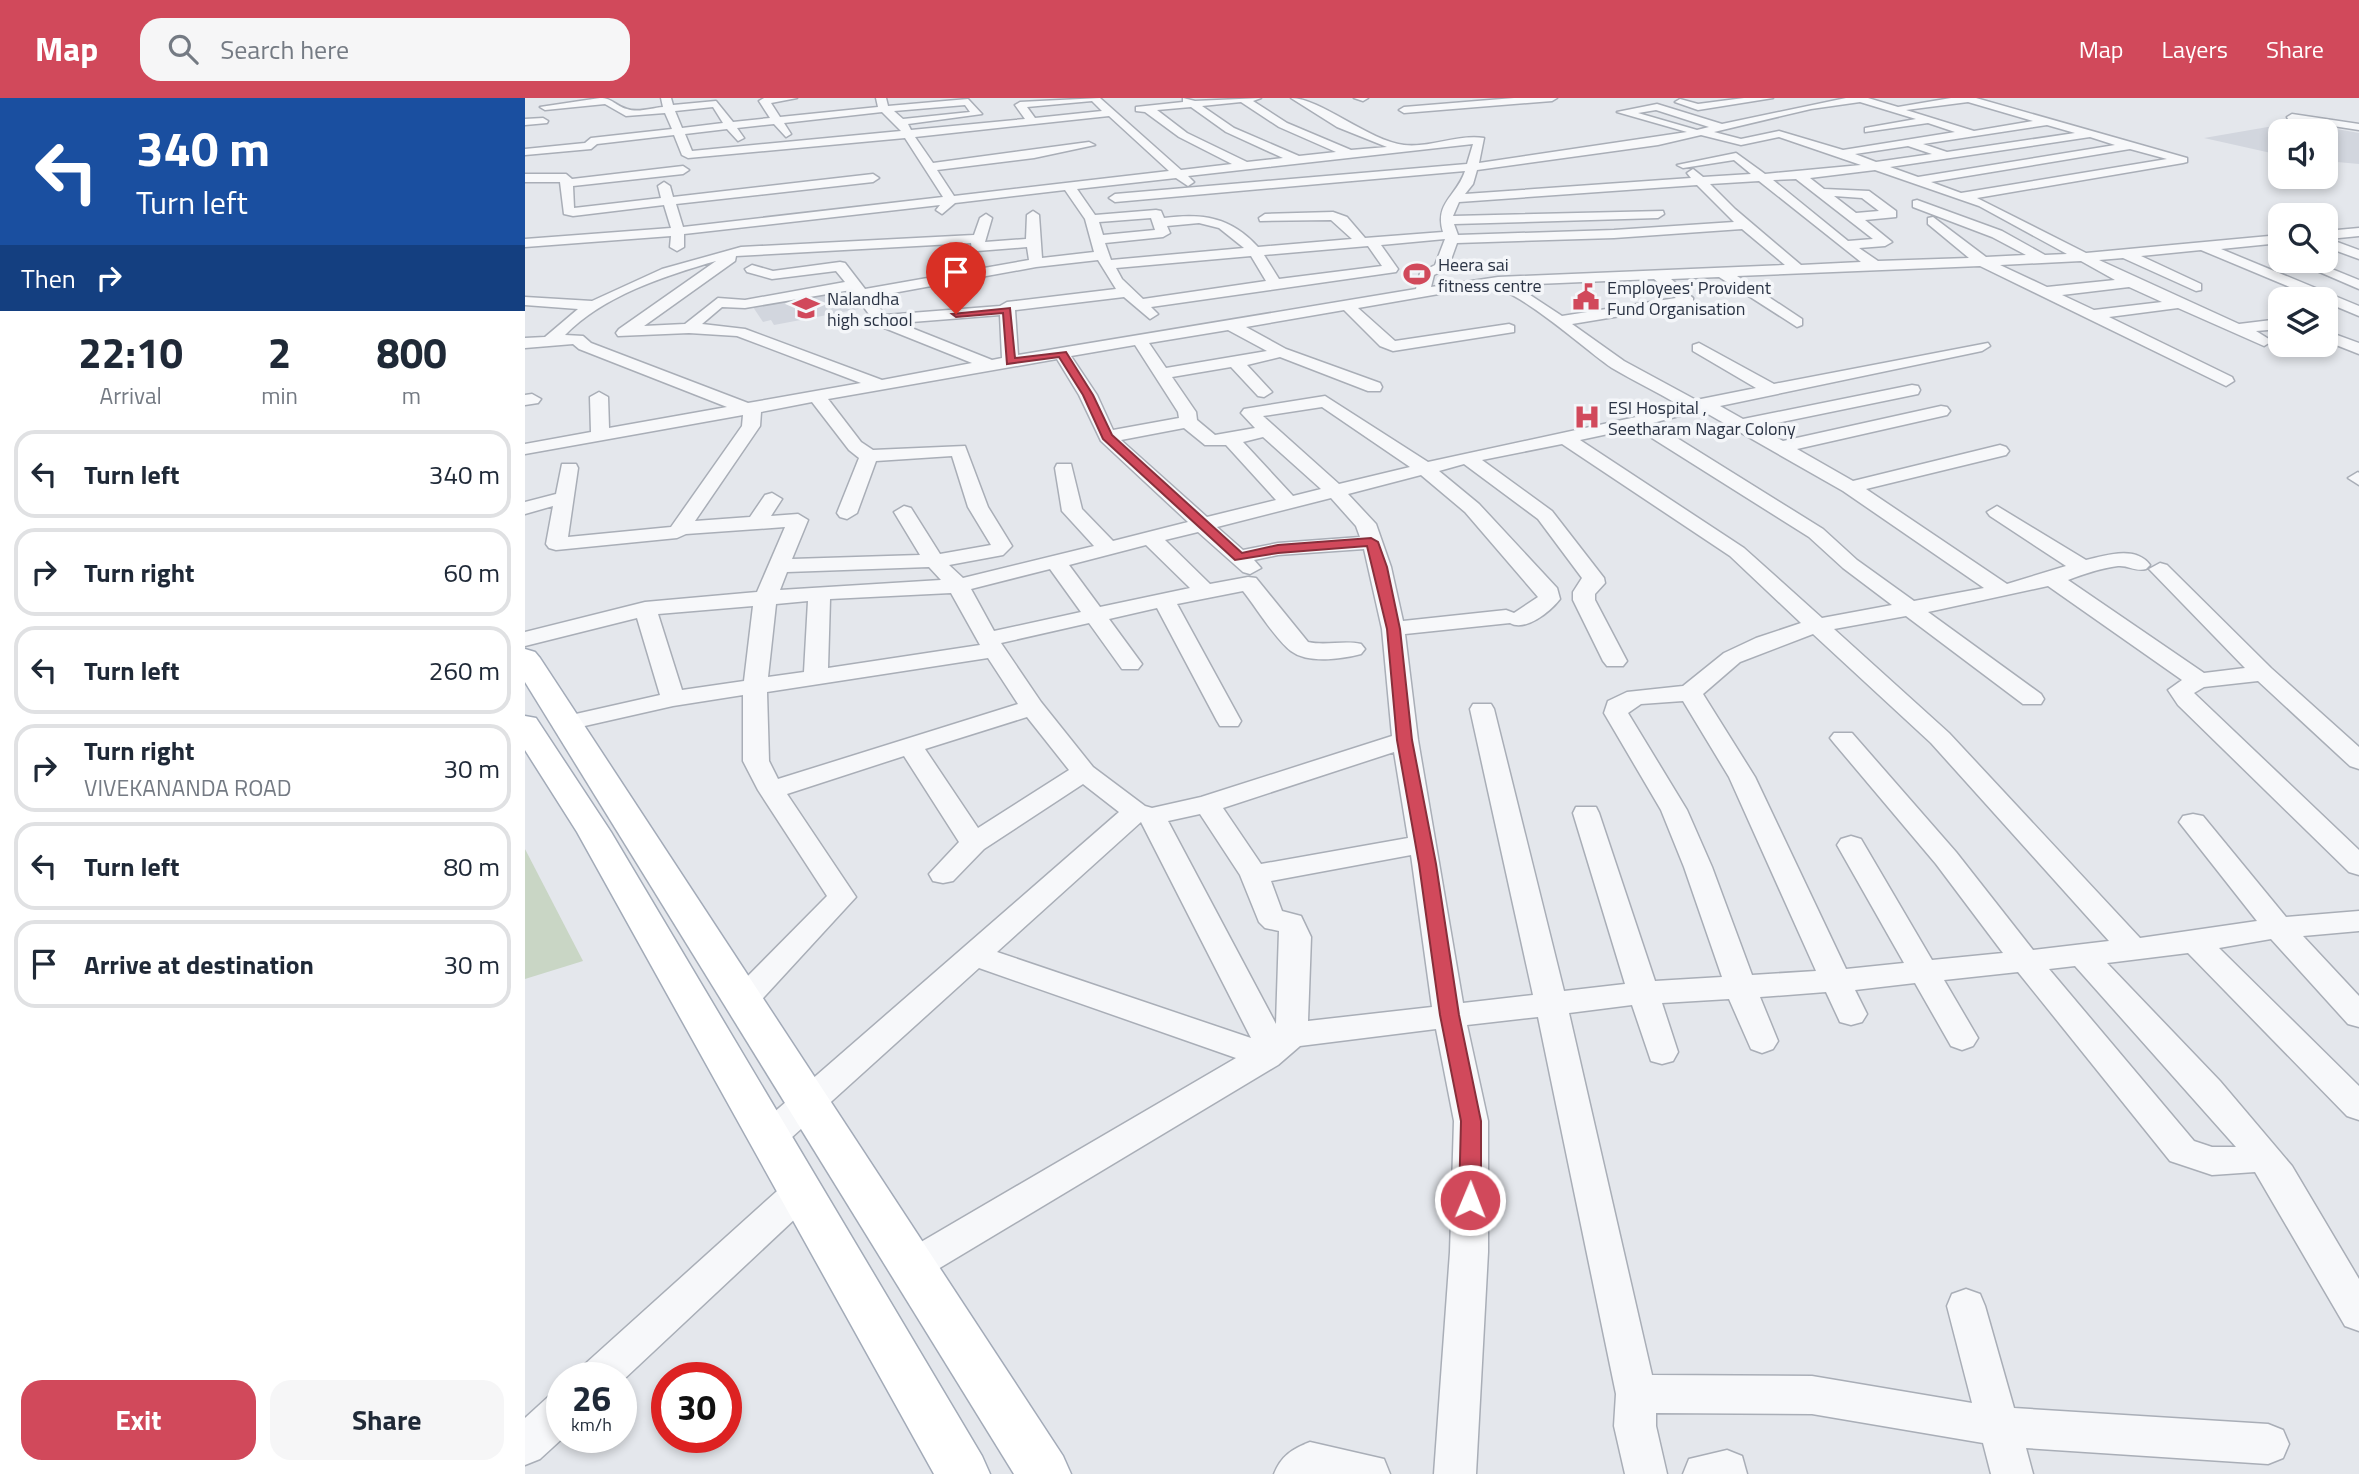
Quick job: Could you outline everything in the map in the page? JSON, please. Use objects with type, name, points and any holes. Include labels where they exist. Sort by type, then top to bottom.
[{"type":"main road","points":[[525,658],[1044,1474]]},
{"type":"main road","points":[[525,725],[594,832],[799,1193],[963,1474]]},
{"type":"street","points":[[525,111],[541,105],[607,100],[613,110],[622,114],[699,98]]},
{"type":"street","points":[[753,102],[792,98]]},
{"type":"street","points":[[591,143],[632,141],[678,132],[780,122],[916,98]]},
{"type":"street","points":[[1184,98],[1230,130],[1298,161]]},
{"type":"street","points":[[1024,109],[1061,118],[1111,113],[1148,105],[1256,98]]},
{"type":"street","points":[[1296,98],[1341,125],[1400,148]]},
{"type":"street","points":[[1404,110],[1492,105],[1552,98]]},
{"type":"street","points":[[1667,98],[1698,107],[1768,98]]},
{"type":"street","points":[[1860,98],[2102,174]]},
{"type":"street","points":[[1068,186],[1098,198],[1199,193],[1270,183],[1343,180],[1544,158],[1658,142],[1772,115],[1867,98]]},
{"type":"street","points":[[1869,112],[1967,98],[2183,160],[1960,197]]},
{"type":"street","points":[[1243,99],[1283,125],[1350,154]]},
{"type":"street","points":[[764,101],[780,122],[797,159]]},
{"type":"street","points":[[881,103],[968,102],[977,114]]},
{"type":"street","points":[[667,103],[729,104]]},
{"type":"street","points":[[567,190],[692,170],[682,156],[678,132],[667,103]]},
{"type":"street","points":[[881,103],[901,122],[951,200]]},
{"type":"street","points":[[1730,103],[1799,125],[1779,134],[1741,142]]},
{"type":"street","points":[[901,122],[1101,104],[1199,193]]},
{"type":"street","points":[[525,122],[541,105]]},
{"type":"street","points":[[541,105],[525,155],[591,155],[588,127]]},
{"type":"street","points":[[717,105],[733,126],[744,150]]},
{"type":"street","points":[[1148,105],[1183,135],[1245,166],[1270,183]]},
{"type":"street","points":[[1391,107],[1428,121]]},
{"type":"street","points":[[1721,127],[1657,107],[1622,113],[1767,149]]},
{"type":"street","points":[[932,167],[973,149],[1024,109]]},
{"type":"street","points":[[1981,114],[2006,110]]},
{"type":"street","points":[[833,111],[853,143]]},
{"type":"street","points":[[622,114],[632,141]]},
{"type":"street","points":[[1956,117],[1868,130],[2037,184]]},
{"type":"street","points":[[2292,117],[2359,127]]},
{"type":"street","points":[[1061,118],[1071,127]]},
{"type":"street","points":[[1845,152],[2047,122]]},
{"type":"street","points":[[1005,124],[1041,153]]},
{"type":"street","points":[[682,156],[853,143],[908,134],[973,149],[1041,153],[1089,145]]},
{"type":"street","points":[[1779,134],[1845,152],[1960,197],[1983,203],[2131,282],[2264,341]]},
{"type":"street","points":[[1452,199],[1588,187],[1800,176],[2090,134]]},
{"type":"street","points":[[525,178],[566,178],[568,211],[573,212],[812,186],[876,188],[951,200],[1084,184],[1118,176],[1298,161],[1481,136],[1472,165],[1473,183],[1452,199],[1446,220],[1452,237],[1441,268],[1427,273],[1423,292]]},
{"type":"street","points":[[1859,139],[1883,146]]},
{"type":"street","points":[[1658,142],[1674,151],[1685,166],[1702,180],[1709,195],[1723,212],[1744,225],[1800,271]]},
{"type":"street","points":[[1919,180],[2130,146]]},
{"type":"street","points":[[1636,158],[1695,147]]},
{"type":"street","points":[[1669,170],[1736,156],[1845,245],[1877,267]]},
{"type":"street","points":[[1324,158],[1352,190],[1338,194]]},
{"type":"street","points":[[1805,160],[1839,172]]},
{"type":"street","points":[[525,178],[580,168]]},
{"type":"street","points":[[1040,176],[1074,173],[1084,184]]},
{"type":"street","points":[[1098,198],[1130,189],[1118,176]]},
{"type":"street","points":[[1800,176],[1885,242],[1845,245]]},
{"type":"street","points":[[1570,177],[1588,187]]},
{"type":"street","points":[[567,190],[689,183]]},
{"type":"street","points":[[664,186],[667,202],[684,247],[834,246],[978,239]]},
{"type":"street","points":[[812,186],[818,216]]},
{"type":"street","points":[[526,246],[818,216],[876,188]]},
{"type":"street","points":[[1819,192],[1864,194],[1891,214],[1853,217]]},
{"type":"street","points":[[1103,253],[1163,233],[1148,195]]},
{"type":"street","points":[[1509,195],[1522,217]]},
{"type":"street","points":[[1566,201],[1661,197]]},
{"type":"street","points":[[1098,198],[1091,219],[1103,253],[1139,304],[1173,334]]},
{"type":"street","points":[[898,221],[925,217],[946,209],[951,200]]},
{"type":"street","points":[[1254,202],[1265,218],[1291,240],[1324,277]]},
{"type":"street","points":[[1156,216],[1224,204]]},
{"type":"street","points":[[1917,204],[1997,234],[2044,259]]},
{"type":"street","points":[[743,206],[748,223]]},
{"type":"street","points":[[1446,220],[1674,213]]},
{"type":"street","points":[[1033,215],[1036,263]]},
{"type":"street","points":[[1091,219],[1156,216],[1203,219],[1235,231],[1265,265],[1275,284]]},
{"type":"street","points":[[1139,304],[1391,269],[1366,240],[1333,216],[1265,218]]},
{"type":"street","points":[[986,218],[977,247],[1033,243]]},
{"type":"street","points":[[1933,221],[1950,238],[1984,262],[2226,381]]},
{"type":"street","points":[[689,328],[718,302],[745,304],[858,290],[931,269],[1016,267],[1103,253],[1254,251],[1291,240],[1614,234],[1744,225]]},
{"type":"street","points":[[2338,234],[2359,232]]},
{"type":"street","points":[[551,340],[561,328],[597,306],[662,273],[743,246],[801,233]]},
{"type":"street","points":[[525,449],[990,365],[1498,281],[1800,271],[2085,257],[2268,240]]},
{"type":"street","points":[[2255,242],[2268,247]]},
{"type":"street","points":[[613,334],[743,246]]},
{"type":"street","points":[[834,246],[840,266],[880,320],[990,365]]},
{"type":"street","points":[[2203,247],[2359,311]]},
{"type":"street","points":[[2338,247],[2359,255]]},
{"type":"street","points":[[2126,254],[2196,287],[2151,291]]},
{"type":"street","points":[[2338,259],[2359,267]]},
{"type":"street","points":[[1226,270],[1265,265]]},
{"type":"street","points":[[752,269],[772,275],[840,266]]},
{"type":"street","points":[[1016,267],[1048,293]]},
{"type":"street","points":[[931,269],[960,293]]},
{"type":"street","points":[[1723,273],[1797,322]]},
{"type":"street","points":[[2330,273],[2359,285]]},
{"type":"street","points":[[1559,321],[1688,301],[1658,275]]},
{"type":"street","points":[[1498,281],[1618,364],[1740,425],[1778,449],[1850,487],[2003,591]]},
{"type":"street","points":[[2046,292],[2131,282]]},
{"type":"street","points":[[1010,362],[1007,306],[1048,293],[1124,284]]},
{"type":"street","points":[[525,301],[597,306]]},
{"type":"street","points":[[2092,315],[2180,304]]},
{"type":"street","points":[[1347,305],[1386,343],[1393,346],[1509,329]]},
{"type":"street","points":[[880,320],[1007,310]]},
{"type":"street","points":[[1231,325],[1280,352],[1374,387]]},
{"type":"street","points":[[2236,329],[2268,325]]},
{"type":"street","points":[[525,343],[689,328],[739,332],[879,385]]},
{"type":"street","points":[[569,468],[556,544],[677,532],[751,426],[752,411],[585,346],[577,339]]},
{"type":"street","points":[[1139,340],[1187,412],[1188,422],[1211,441],[1267,431]]},
{"type":"street","points":[[2338,341],[2359,349]]},
{"type":"street","points":[[525,639],[645,609],[819,593],[958,586],[1337,493],[1467,458],[1639,422],[1699,405],[1982,346]]},
{"type":"street","points":[[1699,348],[1773,391]]},
{"type":"street","points":[[1163,373],[1280,352]]},
{"type":"street","points":[[1062,354],[1088,395],[1107,436],[1245,563],[1278,549],[1371,542]]},
{"type":"street","points":[[1235,362],[1264,392]]},
{"type":"street","points":[[1740,425],[1912,390]]},
{"type":"street","points":[[779,566],[935,561],[996,551],[1002,547],[978,507],[961,452],[952,449],[869,456],[855,446],[816,396]]},
{"type":"street","points":[[599,397],[600,436]]},
{"type":"street","points":[[1394,629],[1512,619],[1542,607],[1549,599],[1549,593],[1472,508],[1427,470],[1325,401],[1250,413],[1337,493],[1366,524],[1380,567],[1394,629],[1405,740],[1424,844],[1449,1015],[1471,1121],[1469,1252],[1455,1474]]},
{"type":"street","points":[[1778,449],[1941,411]]},
{"type":"street","points":[[1107,436],[1188,422]]},
{"type":"street","points":[[1639,422],[1816,533],[1850,564],[2032,699]]},
{"type":"street","points":[[1564,437],[1737,552],[1940,738],[2134,950]]},
{"type":"street","points":[[1231,439],[1290,504]]},
{"type":"street","points":[[1850,487],[2000,451]]},
{"type":"street","points":[[847,513],[869,456]]},
{"type":"street","points":[[1467,458],[1545,515],[1593,579],[1594,583],[1584,592],[1584,600],[1615,661]]},
{"type":"street","points":[[1064,468],[1072,511],[1108,548]]},
{"type":"street","points":[[525,508],[565,497]]},
{"type":"street","points":[[755,525],[772,499]]},
{"type":"street","points":[[904,512],[935,561],[958,586],[991,645],[1032,707],[1084,772],[1144,814],[1277,1047]]},
{"type":"street","points":[[1997,512],[2082,566]]},
{"type":"street","points":[[682,528],[799,520],[765,600],[755,687],[756,761],[771,790],[842,897],[743,1000]]},
{"type":"street","points":[[1151,538],[1205,591]]},
{"type":"street","points":[[1762,1041],[1739,988],[1674,809],[1616,713],[1617,706],[1626,700],[1691,692],[1707,673],[1730,656],[1770,639],[1910,606],[2003,591],[2052,579],[2082,566],[2124,559],[2149,567],[2359,761]]},
{"type":"street","points":[[1056,562],[1130,664]]},
{"type":"street","points":[[2052,579],[2199,681]]},
{"type":"street","points":[[567,723],[673,699],[816,678],[991,645],[1097,616],[1248,583],[1300,647],[1321,652],[1353,649]]},
{"type":"street","points":[[816,678],[819,593]]},
{"type":"street","points":[[1164,600],[1229,721]]},
{"type":"street","points":[[645,609],[673,699]]},
{"type":"street","points":[[2263,673],[2199,681],[2180,690],[2187,700],[2359,866]]},
{"type":"street","points":[[1691,692],[1742,776],[1851,1014]]},
{"type":"street","points":[[771,790],[1032,707]]},
{"type":"street","points":[[1482,709],[1552,1006],[1636,1394],[1635,1426],[1646,1474]]},
{"type":"street","points":[[1843,738],[1938,848],[2026,962],[2182,1151],[2194,1159],[2213,1164],[2264,1156]]},
{"type":"street","points":[[768,1138],[972,955],[1144,814],[1207,804],[1405,740]]},
{"type":"street","points":[[910,746],[974,843]]},
{"type":"street","points":[[943,874],[974,843],[1084,772]]},
{"type":"street","points":[[1207,804],[1254,875],[1269,915],[1275,921],[1291,923],[1296,937],[1277,1047]]},
{"type":"street","points":[[1586,813],[1662,1052]]},
{"type":"street","points":[[2193,822],[2278,928],[2359,1016]]},
{"type":"street","points":[[1254,875],[1424,844]]},
{"type":"street","points":[[1851,845],[1962,1038]]},
{"type":"street","points":[[910,1267],[1277,1047],[1449,1015],[1552,1006],[1643,993],[1834,981],[2026,962],[2195,942],[2278,928],[2356,924]]},
{"type":"street","points":[[2195,942],[2359,1107]]},
{"type":"street","points":[[972,955],[1277,1047]]},
{"type":"street","points":[[2082,955],[2212,1095],[2264,1156],[2279,1176],[2359,1314]]},
{"type":"street","points":[[615,1362],[799,1193]]},
{"type":"street","points":[[1966,1306],[2012,1474]]},
{"type":"street","points":[[1636,1394],[1812,1395],[2001,1427],[2268,1444]]},
{"type":"street","points":[[525,1445],[546,1426]]},
{"type":"street","points":[[1295,1474],[1310,1462],[1369,1474]]},
{"type":"shaded area","points":[[2268,127],[2268,152],[2204,138]]},
{"type":"shaded area","points":[[2338,129],[2359,133],[2359,164],[2338,162]]},
{"type":"shaded area","name":"Nalandha high school","points":[[843,292],[859,309],[774,325],[771,320],[763,322],[753,307]]},
{"type":"green space","points":[[525,849],[583,961],[525,979]]},
{"type":"place","name":"Heera sai fitness centre","points":[[1417,274]]},
{"type":"place","name":"Employees' Provident Fund Organisation","points":[[1586,297]]},
{"type":"place","name":"Nalandha high school","points":[[806,308]]},
{"type":"place","name":"ESI Hospital , Seetharam Nagar Colony","points":[[1587,417]]},
{"type":"route","points":[[956,314],[1007,310],[1010,362],[1062,354],[1088,395],[1107,436],[1239,557],[1278,549],[1371,542],[1380,567],[1394,629],[1405,740],[1413,776],[1449,1015],[1471,1121],[1470,1200]]}]
